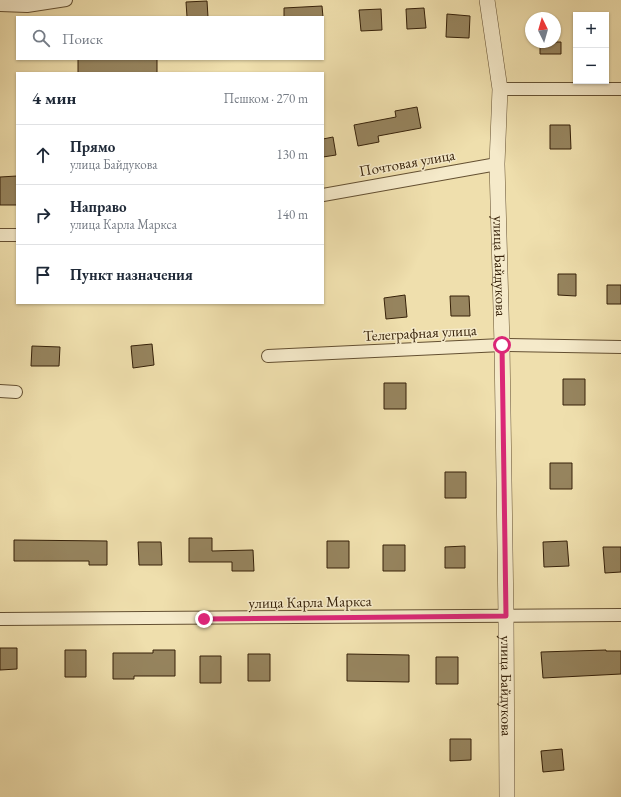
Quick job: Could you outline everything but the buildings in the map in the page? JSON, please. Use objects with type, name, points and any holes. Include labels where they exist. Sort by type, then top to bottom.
[{"type":"street","points":[[0,5],[27,6],[66,0]]},
{"type":"street","name":"улица Байдукова","points":[[487,0],[500,90],[497,164],[502,345],[507,797]]},
{"type":"street","points":[[500,90],[621,89]]},
{"type":"street","name":"Почтовая улица","points":[[324,195],[497,164]]},
{"type":"street","points":[[0,235],[16,236]]},
{"type":"street","name":"Телеграфная улица","points":[[268,356],[502,345],[621,347]]},
{"type":"street","points":[[0,391],[16,392]]},
{"type":"street","name":"улица Карла Маркса","points":[[0,619],[621,615]]},
{"type":"route","points":[[204,619],[506,616],[502,345]]}]
